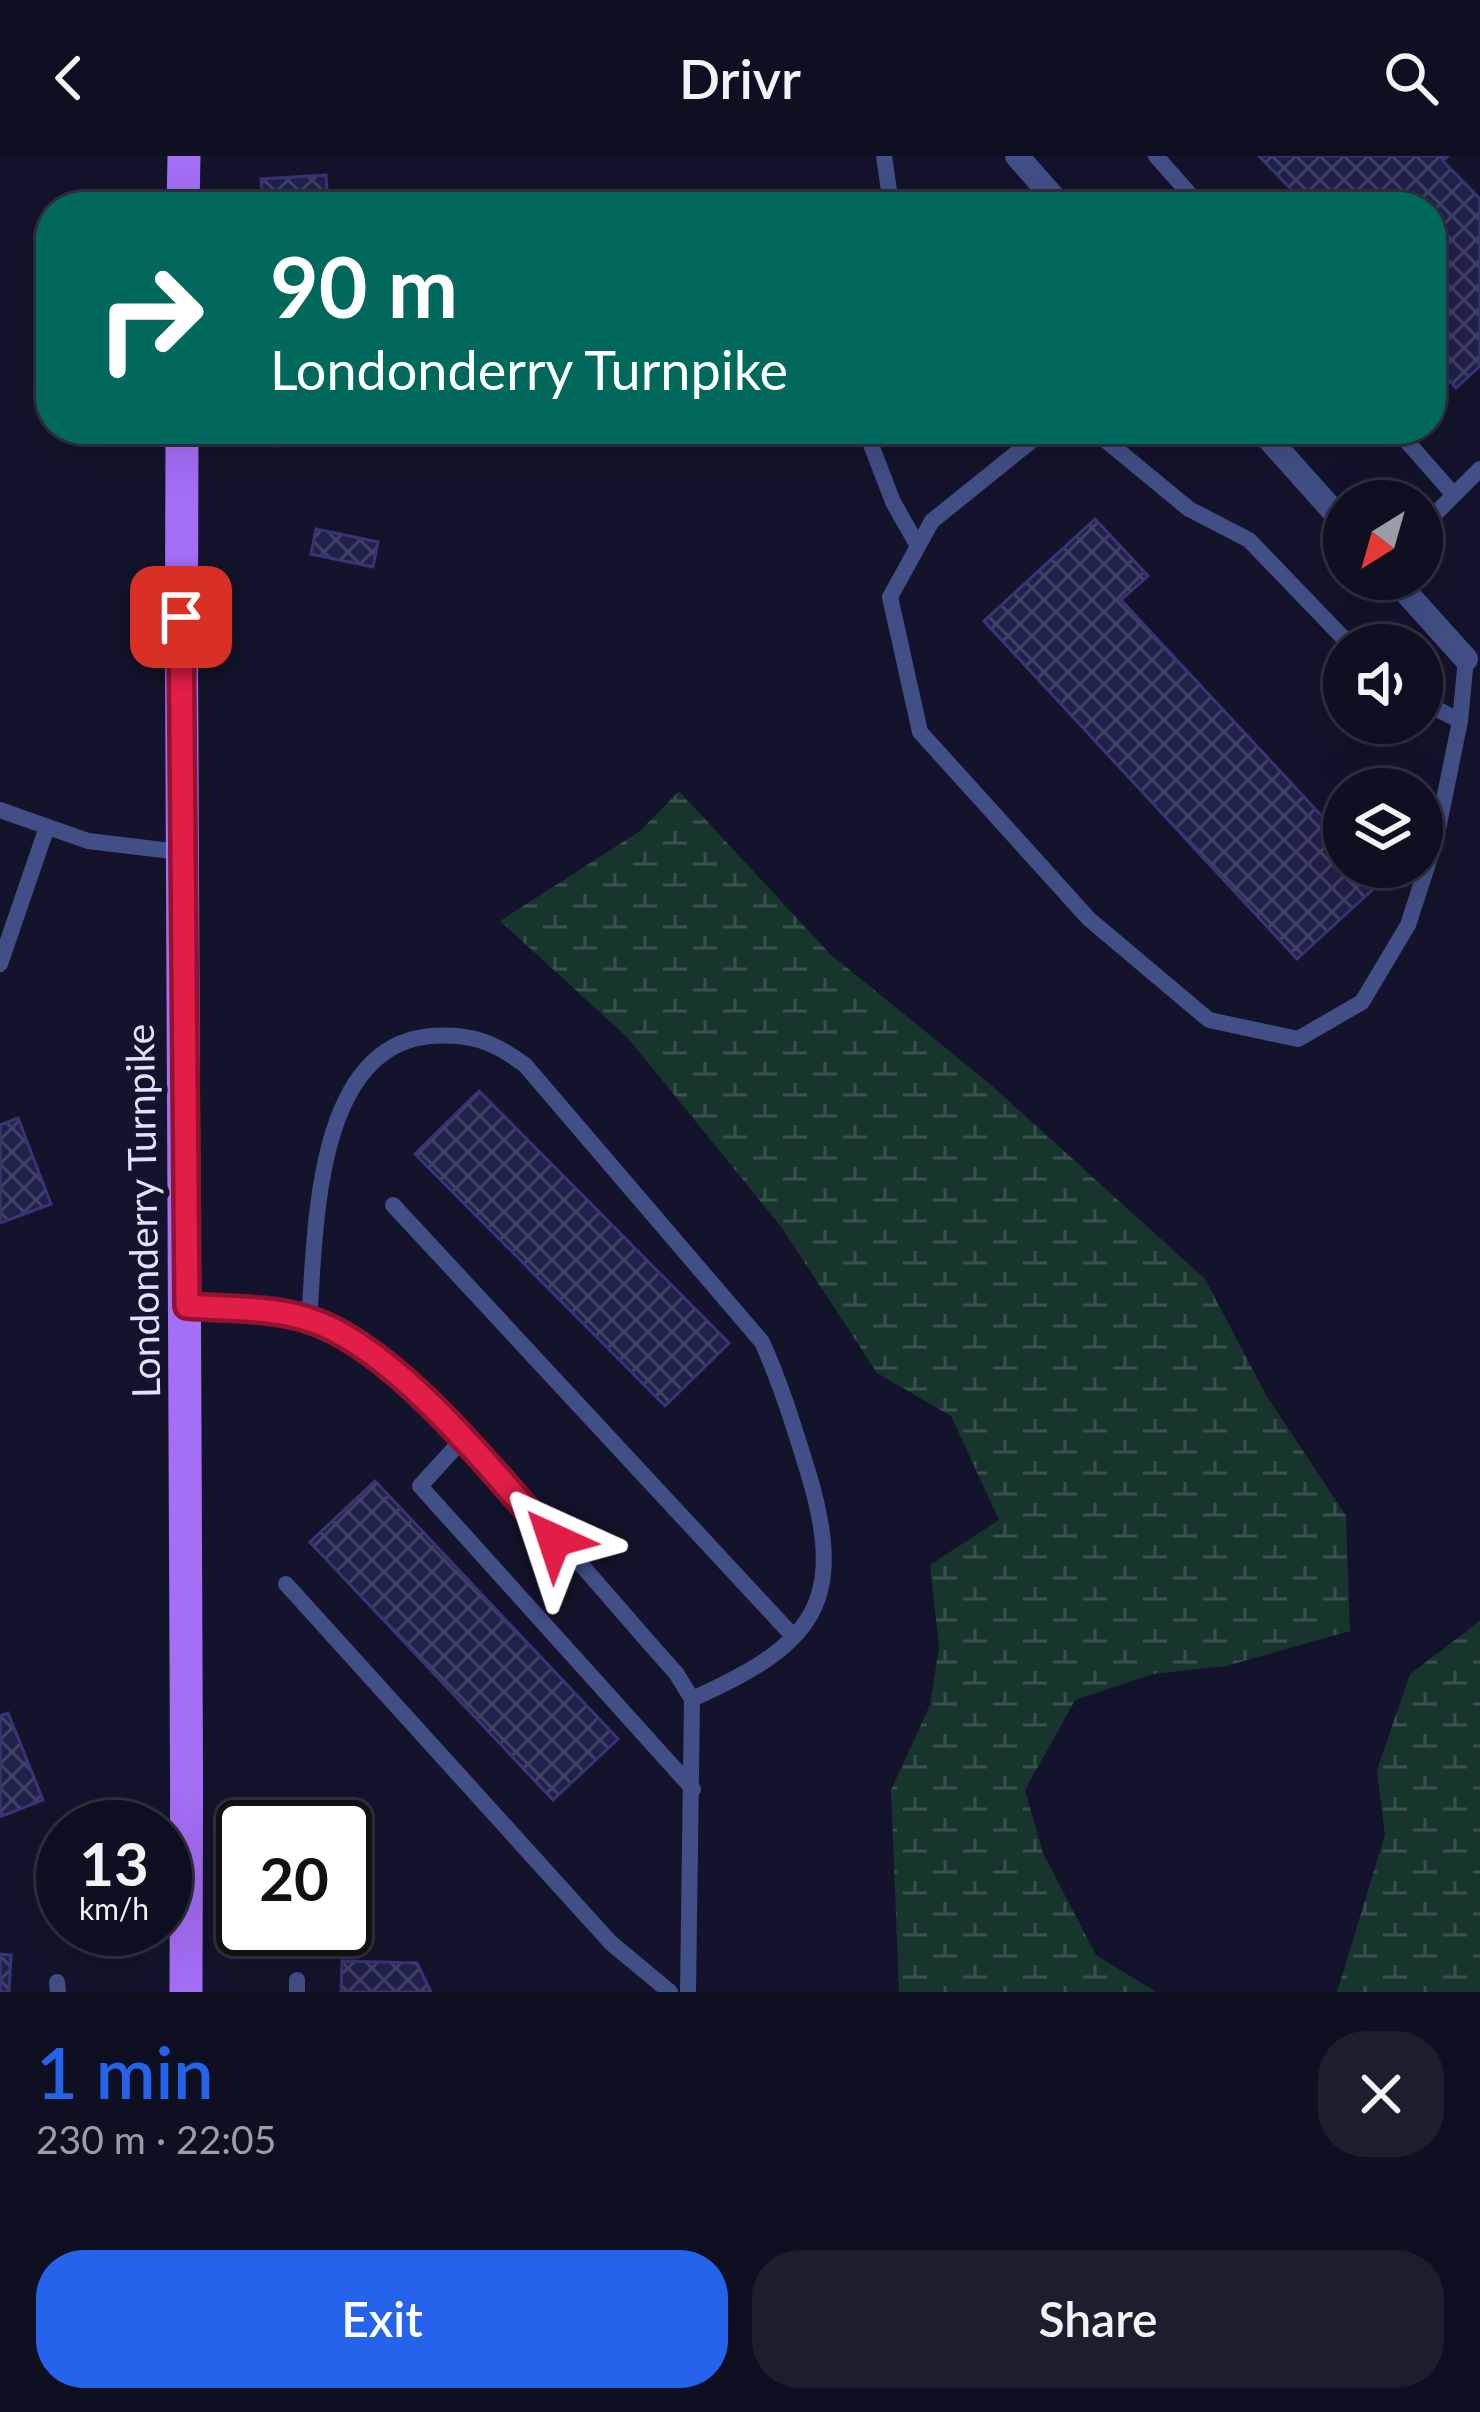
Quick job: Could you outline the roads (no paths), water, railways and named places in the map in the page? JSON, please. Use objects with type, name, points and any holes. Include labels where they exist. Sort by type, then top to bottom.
[{"type":"main road","points":[[183,192],[184,156]]},
{"type":"main road","name":"Londonderry Turnpike","points":[[182,444],[186,1992]]},
{"type":"street","points":[[1017,156],[1049,192]]},
{"type":"street","points":[[1273,444],[1323,500]]},
{"type":"street","points":[[1413,600],[1466,659]]},
{"type":"lane","points":[[884,156],[890,192]]},
{"type":"lane","points":[[1156,156],[1188,192]]},
{"type":"lane","points":[[872,444],[918,546]]},
{"type":"lane","points":[[1023,444],[932,521],[890,597],[920,732],[1089,919],[1209,1020],[1298,1039],[1362,1002],[1408,925],[1436,839],[1460,721],[1466,659]]},
{"type":"lane","points":[[1110,444],[1190,509],[1250,540],[1330,624]]},
{"type":"lane","points":[[1409,444],[1454,495]]},
{"type":"lane","points":[[1443,506],[1480,469]]},
{"type":"lane","points":[[1443,712],[1460,721]]},
{"type":"lane","points":[[0,810],[46,830],[180,852]]},
{"type":"lane","points":[[0,964],[46,830]]},
{"type":"lane","points":[[310,1319],[319,1193],[339,1114],[358,1081],[385,1053],[415,1037],[455,1034],[492,1041],[525,1065],[761,1342],[781,1383],[826,1538],[827,1572],[814,1608],[793,1636],[743,1676],[692,1699]]},
{"type":"lane","points":[[392,1205],[793,1636]]},
{"type":"lane","points":[[187,1306],[310,1319],[362,1349],[463,1439],[676,1673],[692,1699],[688,1992]]},
{"type":"lane","points":[[463,1439],[420,1486],[692,1789]]},
{"type":"lane","points":[[286,1584],[611,1943],[670,1992]]}]
